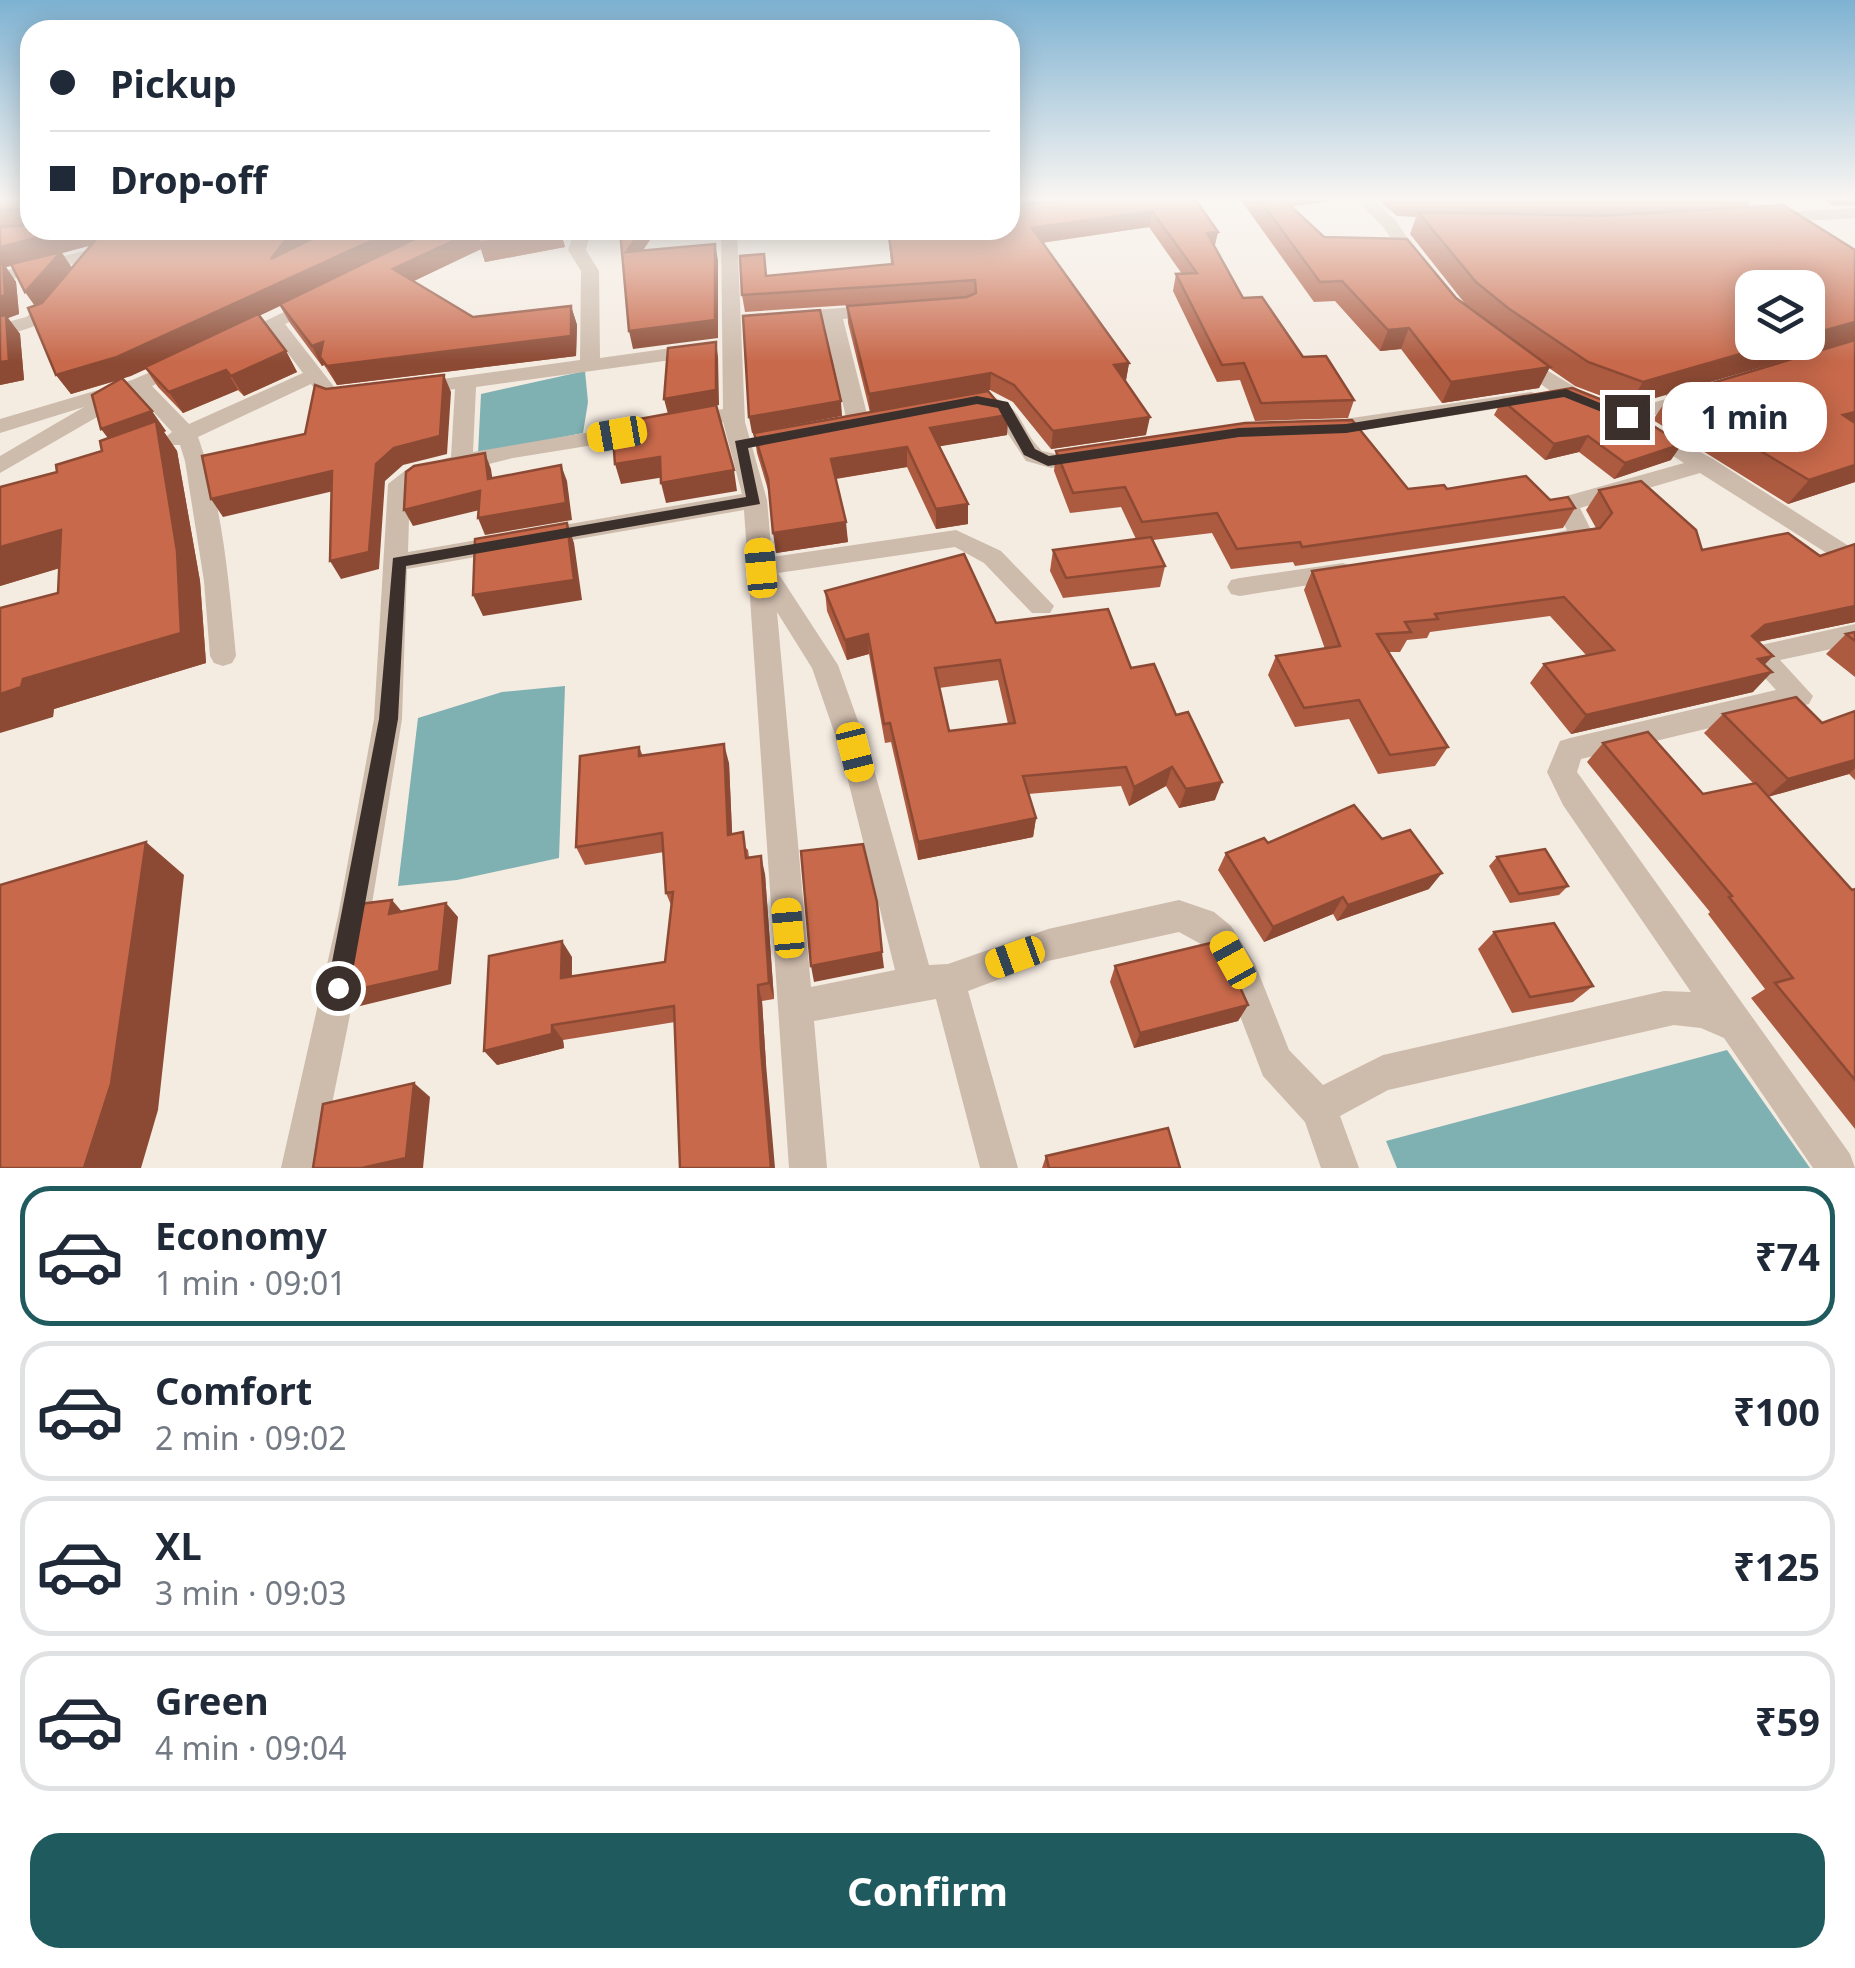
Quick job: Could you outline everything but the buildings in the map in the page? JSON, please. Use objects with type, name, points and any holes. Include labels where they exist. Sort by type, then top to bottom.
[{"type":"street","points":[[0,276],[94,254]]},
{"type":"street","points":[[0,330],[46,316],[99,254]]},
{"type":"street","points":[[579,254],[590,271],[590,365]]},
{"type":"street","points":[[734,254],[742,328],[734,413],[749,443],[755,500],[808,1168]]},
{"type":"street","points":[[1416,254],[1433,284]]},
{"type":"street","points":[[0,466],[139,384],[332,296]]},
{"type":"street","points":[[274,322],[335,397],[590,365],[742,328],[908,308]]},
{"type":"street","points":[[832,315],[858,422]]},
{"type":"street","points":[[1504,349],[1566,393],[1627,417],[1705,464],[1855,562]]},
{"type":"street","points":[[149,449],[315,375]]},
{"type":"street","points":[[462,462],[466,382]]},
{"type":"street","points":[[0,426],[139,384]]},
{"type":"street","points":[[139,384],[186,435],[196,461],[216,582],[223,656]]},
{"type":"street","points":[[1627,417],[1722,388]]},
{"type":"street","points":[[1310,430],[1346,428],[1566,393]]},
{"type":"street","points":[[943,406],[977,400],[1003,405],[1029,452],[1048,461],[1105,452]]},
{"type":"street","points":[[300,1168],[354,916],[388,719],[399,484],[412,474],[462,462],[734,413]]},
{"type":"street","points":[[1522,546],[1582,536],[1568,510],[1571,503],[1705,464]]},
{"type":"street","points":[[398,562],[755,500]]},
{"type":"street","points":[[761,568],[956,538],[975,544],[998,561],[1041,606]]},
{"type":"street","points":[[761,568],[824,665],[855,752],[902,945],[934,982],[999,1168]]},
{"type":"street","points":[[1240,587],[1372,568]]},
{"type":"street","points":[[1836,1168],[1574,796],[1562,772],[1570,750],[1799,696],[1757,655],[1855,634]]},
{"type":"street","points":[[795,1007],[934,982],[1048,945],[1179,916],[1198,919],[1216,930],[1249,989],[1276,1063],[1318,1108],[1340,1168]]},
{"type":"street","points":[[1318,1108],[1382,1073],[1664,1008],[1690,1007],[1712,1012],[1736,1026]]},
{"type":"water","points":[[585,371],[588,402],[583,433],[478,454],[481,394]]},
{"type":"water","points":[[565,686],[559,858],[457,880],[398,886],[418,718],[502,692]]},
{"type":"water","points":[[1727,1050],[1810,1168],[1397,1168],[1386,1141]]},
{"type":"route","points":[[338,988],[388,719],[398,562],[755,500],[740,444],[977,400],[1003,405],[1029,452],[1048,461],[1239,432],[1346,428],[1566,393],[1627,417]]}]
